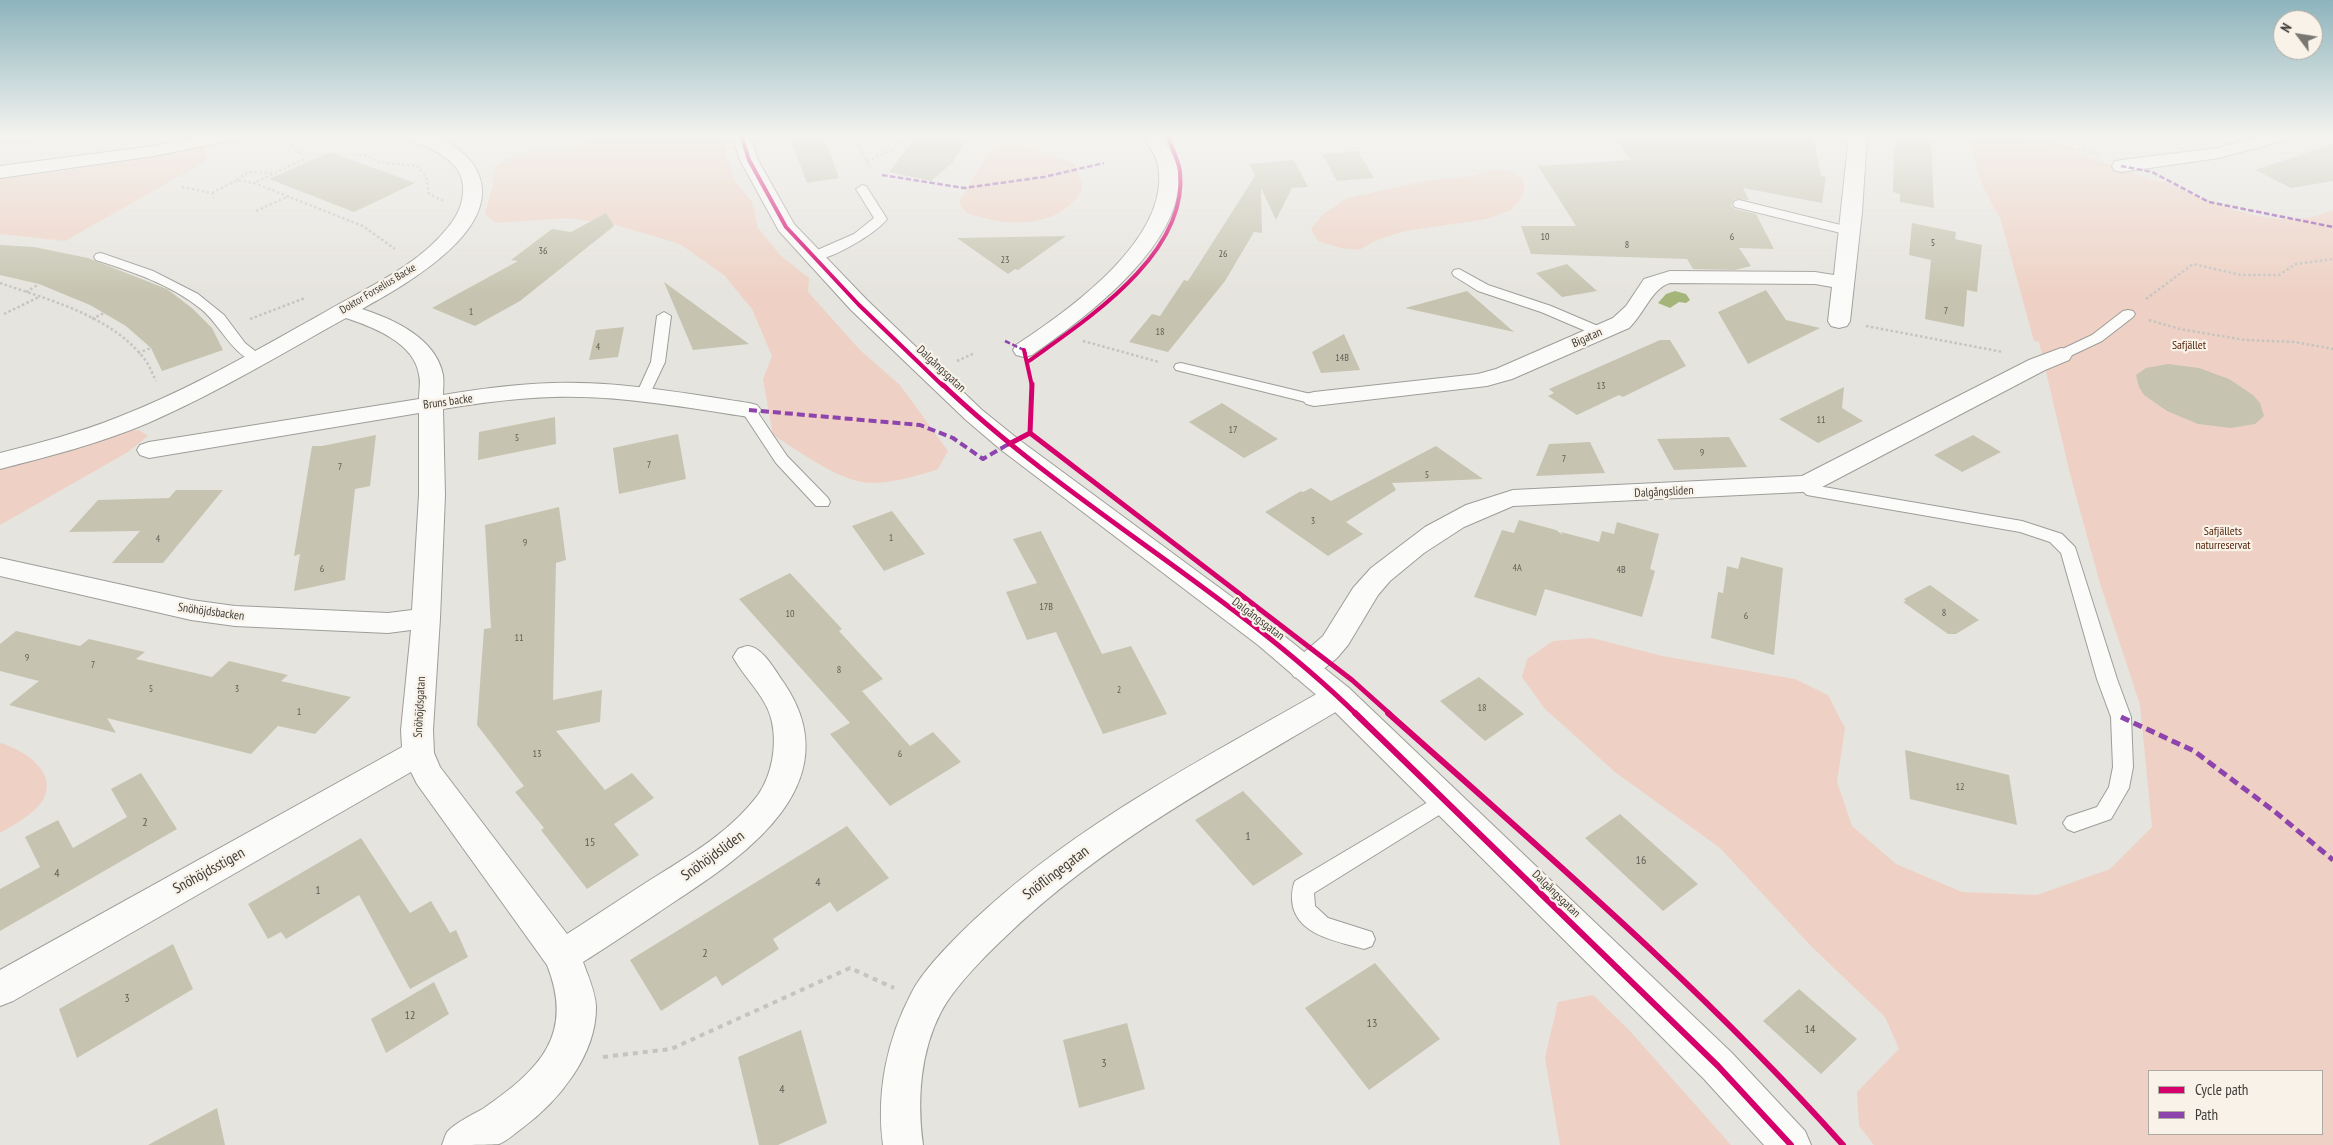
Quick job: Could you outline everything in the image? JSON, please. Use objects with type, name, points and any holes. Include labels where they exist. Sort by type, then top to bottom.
[{"type":"street","name":"Doktor Forselius Backe","points":[[0,461],[91,434],[138,418],[173,403],[258,359],[344,310],[402,276],[430,256],[458,228],[467,212],[473,188]]},
{"type":"street","name":"Dalgångsgatan","points":[[764,188],[786,227],[813,257],[859,305],[974,415],[1009,444],[1268,638],[1338,696],[1718,1066],[1791,1145]]},
{"type":"street","points":[[1024,350],[1052,332],[1113,281],[1139,254],[1152,236],[1163,212],[1168,188]]},
{"type":"street","points":[[1839,321],[1854,188]]},
{"type":"street","name":"Bigatan","points":[[1314,399],[1479,381],[1504,374],[1600,332],[1631,316],[1648,285],[1659,278],[1670,276],[1815,278],[1844,283]]},
{"type":"street","name":"Snöhöjdsgatan","points":[[344,310],[374,320],[412,342],[422,354],[431,374],[432,495],[426,618],[417,730],[418,753],[428,775],[562,956],[573,984],[577,1008],[572,1037],[562,1062],[542,1086],[522,1105],[462,1145]]},
{"type":"street","name":"Dalgångsliden","points":[[1304,669],[1334,643],[1367,589],[1398,558],[1476,510],[1493,502],[1513,498],[1802,484],[1813,481],[2036,364],[2060,355]]},
{"type":"street","name":"Bruns backe","points":[[149,450],[432,404],[552,390],[596,390],[749,410]]},
{"type":"street","name":"Snöhöjdsbacken","points":[[0,567],[191,610],[235,616],[388,622],[426,618]]},
{"type":"street","name":"Snöhöjdsliden","points":[[562,956],[723,853],[748,831],[768,808],[783,780],[790,755],[788,725],[782,707],[748,657]]},
{"type":"street","name":"Snöflingegatan","points":[[903,1145],[899,1116],[905,1059],[926,1002],[966,951],[1012,907],[1079,854],[1138,814],[1338,696]]},
{"type":"street","name":"Snöhöjdsstigen","points":[[0,989],[418,753]]},
{"type":"lane","points":[[813,257],[859,236],[874,227],[881,220],[862,189]]},
{"type":"lane","points":[[1739,204],[1848,231]]},
{"type":"lane","points":[[101,257],[171,283],[186,291],[220,319],[245,353],[258,359]]},
{"type":"lane","points":[[1458,273],[1483,288],[1546,309],[1600,332]]},
{"type":"lane","points":[[2060,355],[2097,338],[2128,314]]},
{"type":"lane","points":[[643,395],[658,362],[664,316]]},
{"type":"lane","points":[[1181,367],[1314,399]]},
{"type":"lane","points":[[749,410],[774,452],[792,474],[822,502]]},
{"type":"lane","points":[[1802,484],[1813,490],[2022,527],[2056,538],[2069,551],[2107,679],[2121,717],[2123,759],[2119,788],[2104,813],[2074,823]]},
{"type":"lane","points":[[1364,939],[1321,926],[1304,910],[1303,888],[1445,801]]},
{"type":"path","points":[[188,188],[212,194],[222,188]]},
{"type":"path","points":[[269,188],[363,226],[398,252]]},
{"type":"path","points":[[428,188],[429,194],[435,198],[449,201]]},
{"type":"path","points":[[212,194],[214,198]]},
{"type":"path","points":[[256,211],[289,196]]},
{"type":"path","points":[[2128,314],[2192,264],[2241,275],[2279,275],[2296,264],[2333,259]]},
{"type":"path","points":[[0,283],[76,311],[118,335],[144,358],[163,393],[173,403]]},
{"type":"path","points":[[26,292],[39,284]]},
{"type":"path","points":[[4,314],[39,297]]},
{"type":"path","points":[[226,328],[305,298]]},
{"type":"path","points":[[91,319],[104,313]]},
{"type":"path","points":[[2128,314],[2180,328],[2245,340],[2295,342],[2333,349]]},
{"type":"path","points":[[1839,321],[2013,354],[2036,364]]},
{"type":"path","points":[[1093,344],[1181,367]]},
{"type":"path","points":[[138,352],[151,348]]},
{"type":"path","points":[[954,362],[975,353]]},
{"type":"path","points":[[562,1062],[671,1049],[850,968],[926,1002]]},
{"type":"green space","points":[[0,188],[158,188],[65,241],[0,234]]},
{"type":"green space","points":[[492,188],[741,188],[752,202],[758,228],[780,255],[809,278],[808,292],[860,350],[900,385],[948,451],[938,469],[880,483],[862,482],[828,469],[773,435],[763,379],[772,356],[752,309],[724,275],[680,244],[616,225],[568,218],[495,223],[485,214]]},
{"type":"green space","points":[[967,188],[1081,188],[1078,197],[1059,213],[1033,221],[1006,222],[979,217],[966,213],[959,202]]},
{"type":"green space","points":[[1391,188],[1525,189],[1521,199],[1511,210],[1487,219],[1405,231],[1377,240],[1359,250],[1340,248],[1318,241],[1311,229],[1322,215],[1347,198]]},
{"type":"green space","name":"Safjället","points":[[1983,188],[2180,188],[2231,209],[2263,217],[2298,219],[2333,210],[2333,1145],[1874,1145],[1859,1126],[1857,1092],[1899,1049],[1885,1017],[1811,946],[1720,848],[1615,772],[1544,708],[1522,677],[1527,659],[1553,641],[1592,638],[1662,656],[1795,679],[1828,695],[1845,728],[1837,782],[1852,826],[1896,864],[1962,892],[2037,895],[2110,869],[2152,827],[2140,705],[2099,580],[2070,474],[2039,342],[2034,341],[2000,217]]},
{"type":"green space","points":[[139,430],[148,436],[128,452],[0,525],[0,467],[125,431]]},
{"type":"green space","points":[[0,743],[18,750],[36,763],[46,780],[47,789],[43,800],[35,810],[0,833]]},
{"type":"green space","points":[[1593,995],[1630,1031],[1731,1145],[1560,1145],[1545,1058],[1558,1002]]},
{"type":"shaded area","points":[[1675,291],[1686,294],[1690,300],[1686,303],[1679,302],[1670,308],[1658,303],[1666,294]]},
{"type":"building","points":[[293,188],[404,188],[354,212]]},
{"type":"building","points":[[1247,188],[1261,188],[1262,233],[1254,232],[1225,281],[1168,352],[1129,342],[1152,314],[1160,316],[1184,280],[1188,281]]},
{"type":"building","points":[[1261,188],[1292,188],[1276,220]]},
{"type":"building","points":[[1552,188],[1743,188],[1749,200],[1735,199],[1731,205],[1735,209],[1756,214],[1774,249],[1739,248],[1751,266],[1735,270],[1693,269],[1687,259],[1531,254],[1521,226],[1576,226]]},
{"type":"building","points":[[1745,188],[1824,188],[1822,203]]},
{"type":"building","points":[[1893,188],[1933,188],[1934,208],[1900,202],[1900,194],[1893,192]]},
{"type":"building","points":[[606,213],[614,226],[520,301],[475,326],[432,308],[518,261],[511,260],[552,229],[571,232]]},
{"type":"building","points":[[1912,223],[1956,232],[1955,239],[1982,245],[1977,292],[1967,290],[1964,327],[1925,319],[1931,260],[1909,255]]},
{"type":"building","points":[[1066,236],[1018,270],[1015,269],[1008,274],[957,238]]},
{"type":"building","points":[[0,245],[34,247],[88,258],[167,289],[193,309],[212,328],[223,350],[162,371],[151,348],[126,326],[90,305],[39,284],[0,275]]},
{"type":"building","points":[[1567,264],[1597,291],[1562,297],[1536,273]]},
{"type":"building","points":[[664,282],[749,344],[693,350]]},
{"type":"building","points":[[1766,290],[1786,320],[1820,328],[1748,364],[1718,312]]},
{"type":"building","points":[[1467,291],[1514,332],[1405,308]]},
{"type":"building","points":[[624,327],[618,357],[589,360],[596,330]]},
{"type":"building","points":[[1344,334],[1360,370],[1321,373],[1312,352]]},
{"type":"building","points":[[1660,340],[1670,340],[1686,366],[1623,397],[1619,395],[1577,415],[1548,396],[1554,393],[1549,389]]},
{"type":"building","points":[[2168,364],[2199,368],[2229,379],[2253,395],[2260,403],[2264,416],[2255,424],[2231,428],[2198,424],[2167,411],[2144,395],[2139,387],[2136,375],[2146,368]]},
{"type":"building","points":[[1844,387],[1842,408],[1863,421],[1818,443],[1779,419]]},
{"type":"building","points":[[1222,403],[1278,439],[1244,458],[1189,422]]},
{"type":"building","points":[[555,417],[556,444],[478,460],[479,432]]},
{"type":"building","points":[[678,434],[686,479],[619,494],[613,448]]},
{"type":"building","points":[[376,435],[370,486],[355,489],[345,580],[294,591],[300,554],[294,556],[312,446],[322,446]]},
{"type":"building","points":[[1973,435],[2001,452],[1962,472],[1934,455]]},
{"type":"building","points":[[1729,437],[1747,467],[1674,470],[1657,439]]},
{"type":"building","points":[[1590,442],[1605,473],[1536,476],[1549,444]]},
{"type":"building","points":[[1436,446],[1483,479],[1392,483],[1396,490],[1346,522],[1363,534],[1328,556],[1265,512],[1301,491],[1303,492],[1311,488],[1331,501]]},
{"type":"building","points":[[176,490],[223,490],[163,563],[112,563],[140,531],[69,532],[98,500],[169,498]]},
{"type":"building","points":[[559,507],[566,560],[556,563],[553,700],[602,690],[600,722],[556,731],[605,790],[632,773],[654,798],[614,824],[639,855],[587,889],[541,830],[544,828],[515,792],[524,786],[477,725],[484,629],[491,628],[485,525]]},
{"type":"building","points":[[892,511],[925,554],[884,571],[852,526]]},
{"type":"building","points":[[1519,520],[1556,530],[1563,535],[1561,532],[1599,542],[1602,531],[1614,534],[1617,522],[1659,534],[1650,569],[1655,571],[1642,617],[1545,589],[1536,616],[1474,597],[1502,530],[1514,533]]},
{"type":"building","points":[[1041,531],[1102,654],[1131,646],[1167,714],[1103,734],[1056,632],[1027,640],[1006,592],[1037,583],[1013,539]]},
{"type":"building","points":[[1741,557],[1783,568],[1774,655],[1711,638],[1718,592],[1723,593],[1727,566],[1738,569]]},
{"type":"building","points":[[790,573],[842,629],[839,631],[883,679],[862,691],[910,746],[933,732],[961,762],[890,806],[830,734],[850,723],[739,599]]},
{"type":"building","points":[[1930,585],[1979,620],[1956,634],[1948,634],[1903,602],[1906,601],[1904,599]]},
{"type":"building","points":[[16,631],[80,646],[89,639],[145,652],[136,659],[212,677],[229,661],[288,675],[281,681],[351,697],[315,734],[278,726],[251,754],[107,718],[116,733],[9,705],[39,681],[0,671],[0,644]]},
{"type":"building","points":[[1479,677],[1524,714],[1485,741],[1440,701]]},
{"type":"building","points":[[1905,750],[2009,775],[2017,825],[1910,799]]},
{"type":"building","points":[[141,773],[177,829],[0,931],[0,889],[40,867],[25,837],[58,820],[73,848],[127,817],[111,789]]},
{"type":"building","points":[[1243,791],[1303,854],[1253,886],[1195,820]]},
{"type":"building","points":[[1620,814],[1698,884],[1663,911],[1585,838]]},
{"type":"building","points":[[847,826],[889,878],[837,912],[830,902],[773,939],[779,949],[722,986],[716,976],[661,1011],[630,960]]},
{"type":"building","points":[[361,838],[410,913],[431,901],[450,933],[456,930],[468,957],[410,989],[359,895],[286,939],[281,932],[268,939],[248,904]]},
{"type":"building","points":[[173,944],[193,989],[77,1058],[59,1009]]},
{"type":"building","points":[[1375,963],[1440,1039],[1369,1090],[1305,1008]]},
{"type":"building","points":[[434,982],[449,1014],[386,1053],[371,1019]]},
{"type":"building","points":[[1799,989],[1857,1039],[1821,1074],[1763,1021]]},
{"type":"building","points":[[1127,1023],[1145,1089],[1079,1108],[1063,1040]]},
{"type":"building","points":[[801,1030],[827,1123],[778,1145],[759,1145],[738,1057]]},
{"type":"building","points":[[217,1108],[225,1145],[148,1145]]},
{"type":"marked path","points":[[2183,188],[2209,202],[2333,227]]},
{"type":"marked path","points":[[1005,341],[1024,350],[1026,354]]},
{"type":"marked path","points":[[749,410],[920,425],[953,438],[983,459],[1012,442]]},
{"type":"marked path","points":[[2121,717],[2194,751],[2274,811],[2333,860]]},
{"type":"cycle path","points":[[765,188],[786,227],[859,305],[974,415],[1009,444],[1268,638],[1338,696],[1718,1066],[1791,1145]]},
{"type":"cycle path","points":[[1029,361],[1087,319],[1117,294],[1144,266],[1165,236],[1178,204],[1179,188]]},
{"type":"cycle path","points":[[1009,444],[1030,433],[1032,380],[1024,350]]},
{"type":"cycle path","points":[[1030,433],[1352,680],[1616,917],[1794,1090],[1843,1145]]},
{"type":"park label","name":"Safjällets naturreservat","points":[[2223,539]]}]
